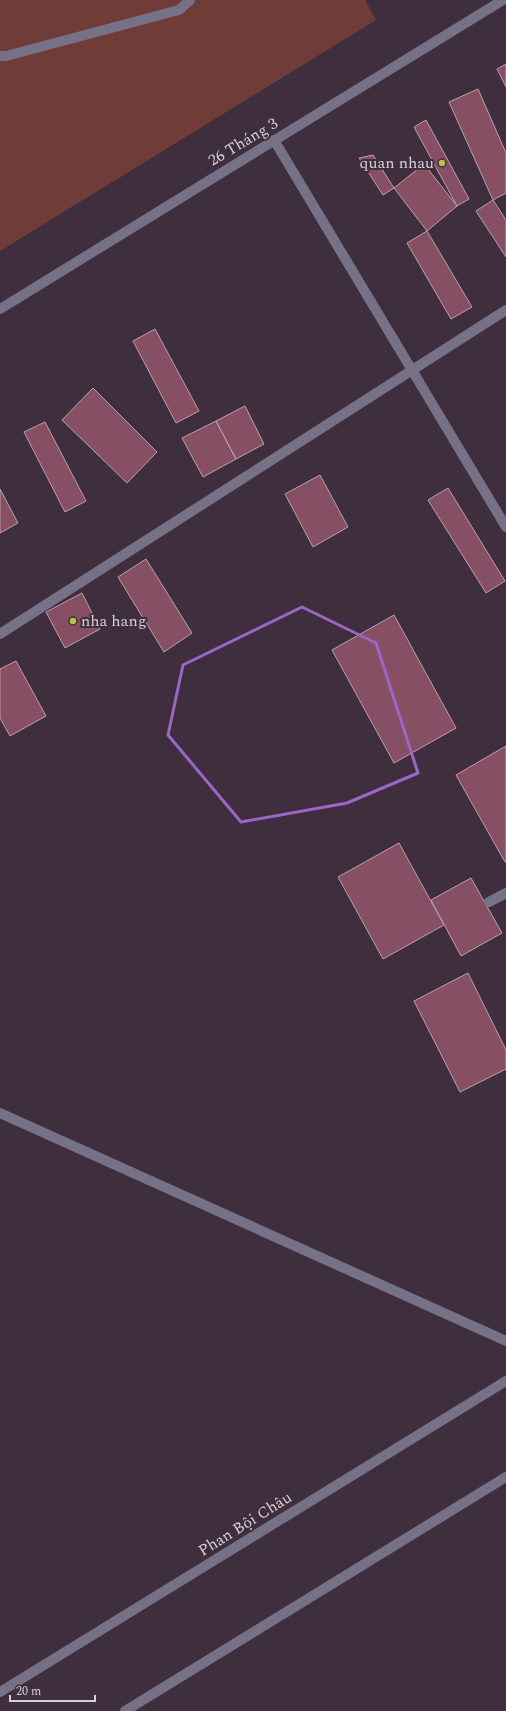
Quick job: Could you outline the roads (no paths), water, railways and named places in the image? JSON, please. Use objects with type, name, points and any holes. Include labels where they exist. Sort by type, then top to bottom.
[{"type":"street","points":[[0,56],[6,56],[179,10],[190,0]]},
{"type":"street","name":"26 Tháng 3","points":[[0,310],[503,0]]},
{"type":"street","points":[[274,140],[506,527]]},
{"type":"street","points":[[0,634],[506,310]]},
{"type":"street","points":[[489,902],[506,893]]},
{"type":"street","points":[[0,1113],[506,1341]]},
{"type":"street","name":"Phan Bội Châu","points":[[0,1692],[506,1381]]},
{"type":"street","points":[[125,1711],[506,1477]]},
{"type":"place","name":"quan nhau","points":[[442,163]]},
{"type":"place","name":"nha hang","points":[[73,621]]}]
